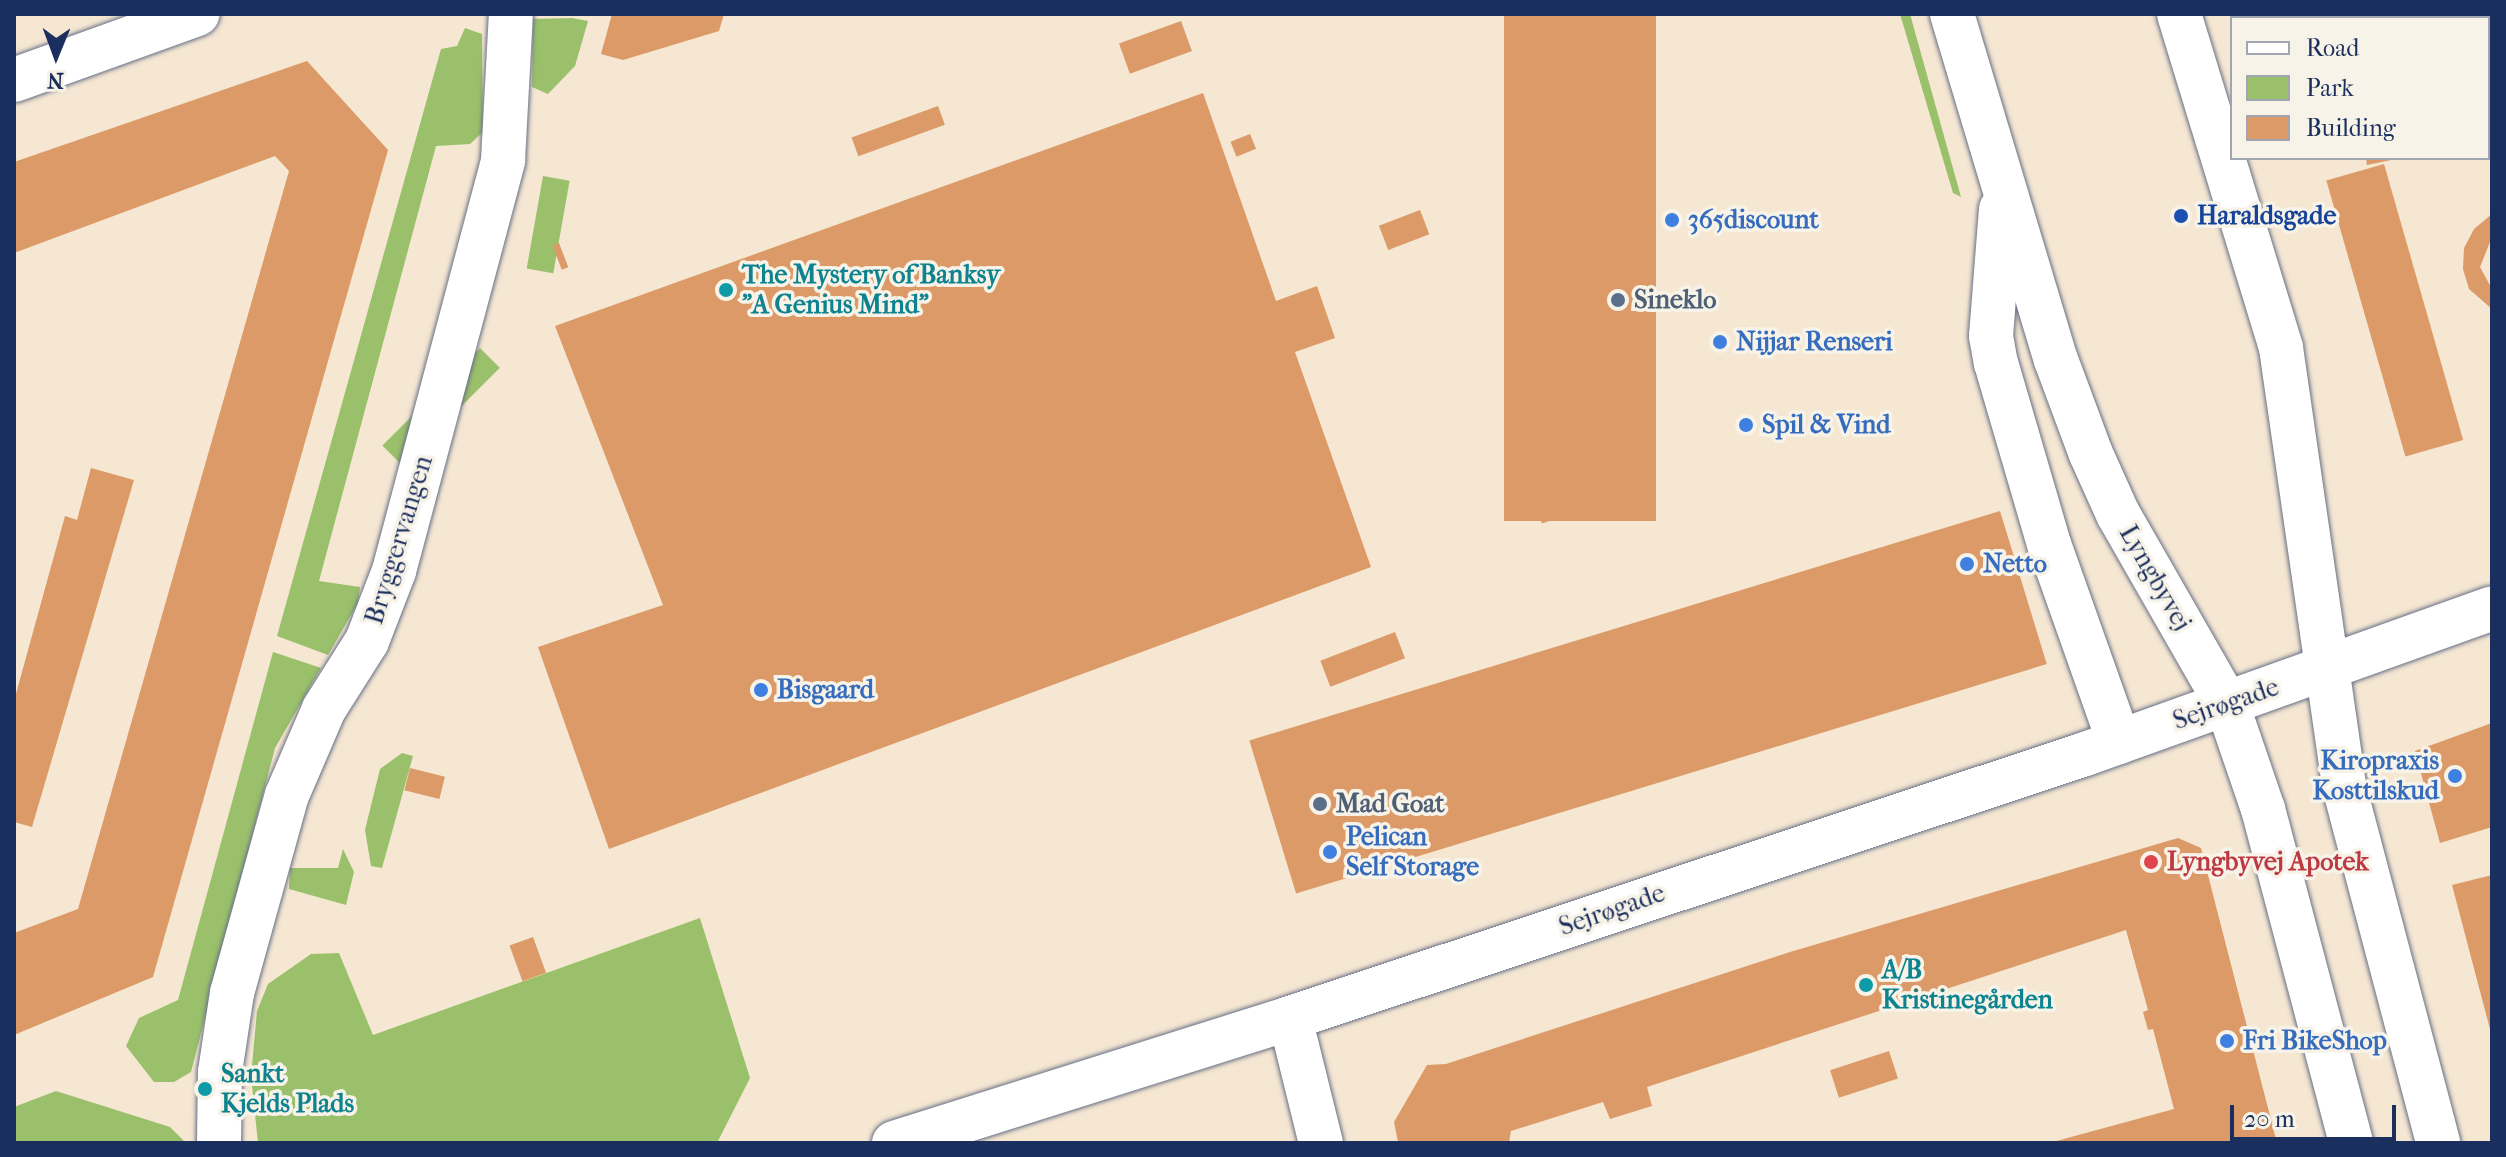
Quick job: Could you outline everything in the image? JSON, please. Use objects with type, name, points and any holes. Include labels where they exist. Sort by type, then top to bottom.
[{"type":"street","points":[[14,80],[197,14]]},
{"type":"street","name":"Bryggervangen","points":[[219,1143],[220,1072],[232,993],[287,795],[324,709],[367,641],[394,571],[503,160],[511,14]]},
{"type":"street","name":"Lyngbyvej","points":[[1952,14],[2003,184],[2091,454],[2118,514],[2227,704],[2263,809],[2351,1143]]},
{"type":"street","points":[[2179,14],[2281,348],[2345,790],[2438,1143]]},
{"type":"street","points":[[2003,184],[1991,336],[1996,363],[2049,544],[2119,742]]},
{"type":"street","points":[[2327,668],[2492,608]]},
{"type":"street","name":"Sejrøgade","points":[[894,1143],[1290,1018],[2119,742],[2327,668]]},
{"type":"street","points":[[1290,1018],[1321,1143]]},
{"type":"green space","points":[[1900,14],[1910,14],[1961,197],[1953,193]]},
{"type":"green space","points":[[572,18],[588,21],[575,66],[548,94],[532,87],[533,19]]},
{"type":"green space","points":[[465,28],[482,34],[483,132],[470,144],[436,146],[319,581],[360,587],[358,603],[328,655],[277,636],[441,49],[457,46]]},
{"type":"green space","points":[[543,176],[570,181],[553,273],[527,269]]},
{"type":"green space","points":[[480,348],[500,368],[402,465],[382,446]]},
{"type":"green space","points":[[273,652],[321,668],[275,748],[191,1072],[174,1082],[154,1082],[126,1046],[139,1018],[178,1000]]},
{"type":"green space","points":[[402,753],[413,756],[382,868],[371,866],[365,830],[380,769]]},
{"type":"green space","points":[[343,849],[354,872],[346,905],[289,889],[290,868],[338,868]]},
{"type":"green space","points":[[700,918],[750,1078],[717,1143],[258,1143],[251,1076],[257,1011],[268,984],[311,954],[339,953],[373,1035]]},
{"type":"green space","points":[[56,1091],[170,1127],[186,1143],[14,1143],[14,1107]]},
{"type":"building","points":[[612,14],[724,14],[719,31],[623,60],[601,54]]},
{"type":"building","points":[[1504,14],[1656,14],[1656,521],[1504,521]]},
{"type":"building","points":[[2389,14],[2451,14],[2451,16]]},
{"type":"building","points":[[1181,21],[1192,51],[1130,74],[1119,44]]},
{"type":"building","points":[[307,61],[388,150],[153,977],[14,1035],[14,933],[78,909],[289,171],[275,156],[14,253],[14,162]]},
{"type":"building","points":[[1203,93],[1276,301],[1317,286],[1335,338],[1295,352],[1371,567],[609,849],[538,647],[663,605],[555,326]]},
{"type":"building","points":[[938,106],[945,125],[858,156],[852,137]]},
{"type":"building","points":[[1250,134],[1256,149],[1237,157],[1231,142]]},
{"type":"building","points":[[2366,160],[2391,160],[2367,165]]},
{"type":"building","points":[[2384,164],[2463,440],[2405,456],[2326,181]]},
{"type":"building","points":[[1420,210],[1429,234],[1388,250],[1379,226]]},
{"type":"building","points":[[2492,214],[2492,237],[2480,267],[2492,289],[2492,309],[2469,289],[2463,269],[2464,248],[2474,229]]},
{"type":"building","points":[[559,243],[568,267],[562,270],[552,246]]},
{"type":"building","points":[[1531,305],[1547,354],[1527,361],[1511,311]]},
{"type":"building","points":[[1555,439],[1581,509],[1542,523],[1516,453]]},
{"type":"building","points":[[91,468],[134,480],[32,827],[14,822],[14,701],[65,516],[77,520]]},
{"type":"building","points":[[2000,511],[2047,664],[1296,894],[1249,741]]},
{"type":"building","points":[[1395,632],[1405,658],[1330,687],[1320,661]]},
{"type":"building","points":[[2492,723],[2492,827],[2440,843],[2415,751]]},
{"type":"building","points":[[410,768],[445,777],[439,799],[404,790]]},
{"type":"building","name":"A/B Kristinegården","points":[[2178,838],[2201,848],[2277,1143],[2049,1143],[2174,1109],[2153,1029],[2148,1030],[2143,1012],[2148,1010],[2126,930],[1647,1087],[1652,1106],[1610,1119],[1603,1102],[1511,1131],[1509,1143],[1398,1142],[1394,1122],[1427,1065],[1446,1064],[1790,952]]},
{"type":"building","points":[[2492,875],[2492,1032],[2491,1033],[2452,885]]},
{"type":"building","points":[[533,937],[546,973],[523,981],[510,946]]},
{"type":"building","points":[[1889,1051],[1898,1079],[1839,1098],[1830,1070]]},
{"type":"place","name":"Haraldsgade","points":[[2181,216]]},
{"type":"place","name":"365discount","points":[[1672,220]]},
{"type":"place","name":"The Mystery of Banksy \"A Genius Mind\"","points":[[726,290]]},
{"type":"place","name":"Sineklo","points":[[1618,300]]},
{"type":"place","name":"Nijjar Renseri","points":[[1720,342]]},
{"type":"place","name":"Spil & Vind","points":[[1746,425]]},
{"type":"place","name":"Netto","points":[[1967,564]]},
{"type":"place","name":"Bisgaard","points":[[761,690]]},
{"type":"place","name":"Kiropraxis Kosttilskud","points":[[2455,776]]},
{"type":"place","name":"Mad Goat","points":[[1320,804]]},
{"type":"place","name":"Pelican Self Storage","points":[[1330,852]]},
{"type":"place","name":"Lyngbyvej Apotek","points":[[2151,862]]},
{"type":"place","name":"A/B Kristinegården","points":[[1866,985]]},
{"type":"place","name":"Fri BikeShop","points":[[2227,1041]]},
{"type":"place","name":"Sankt Kjelds Plads","points":[[205,1089]]}]
